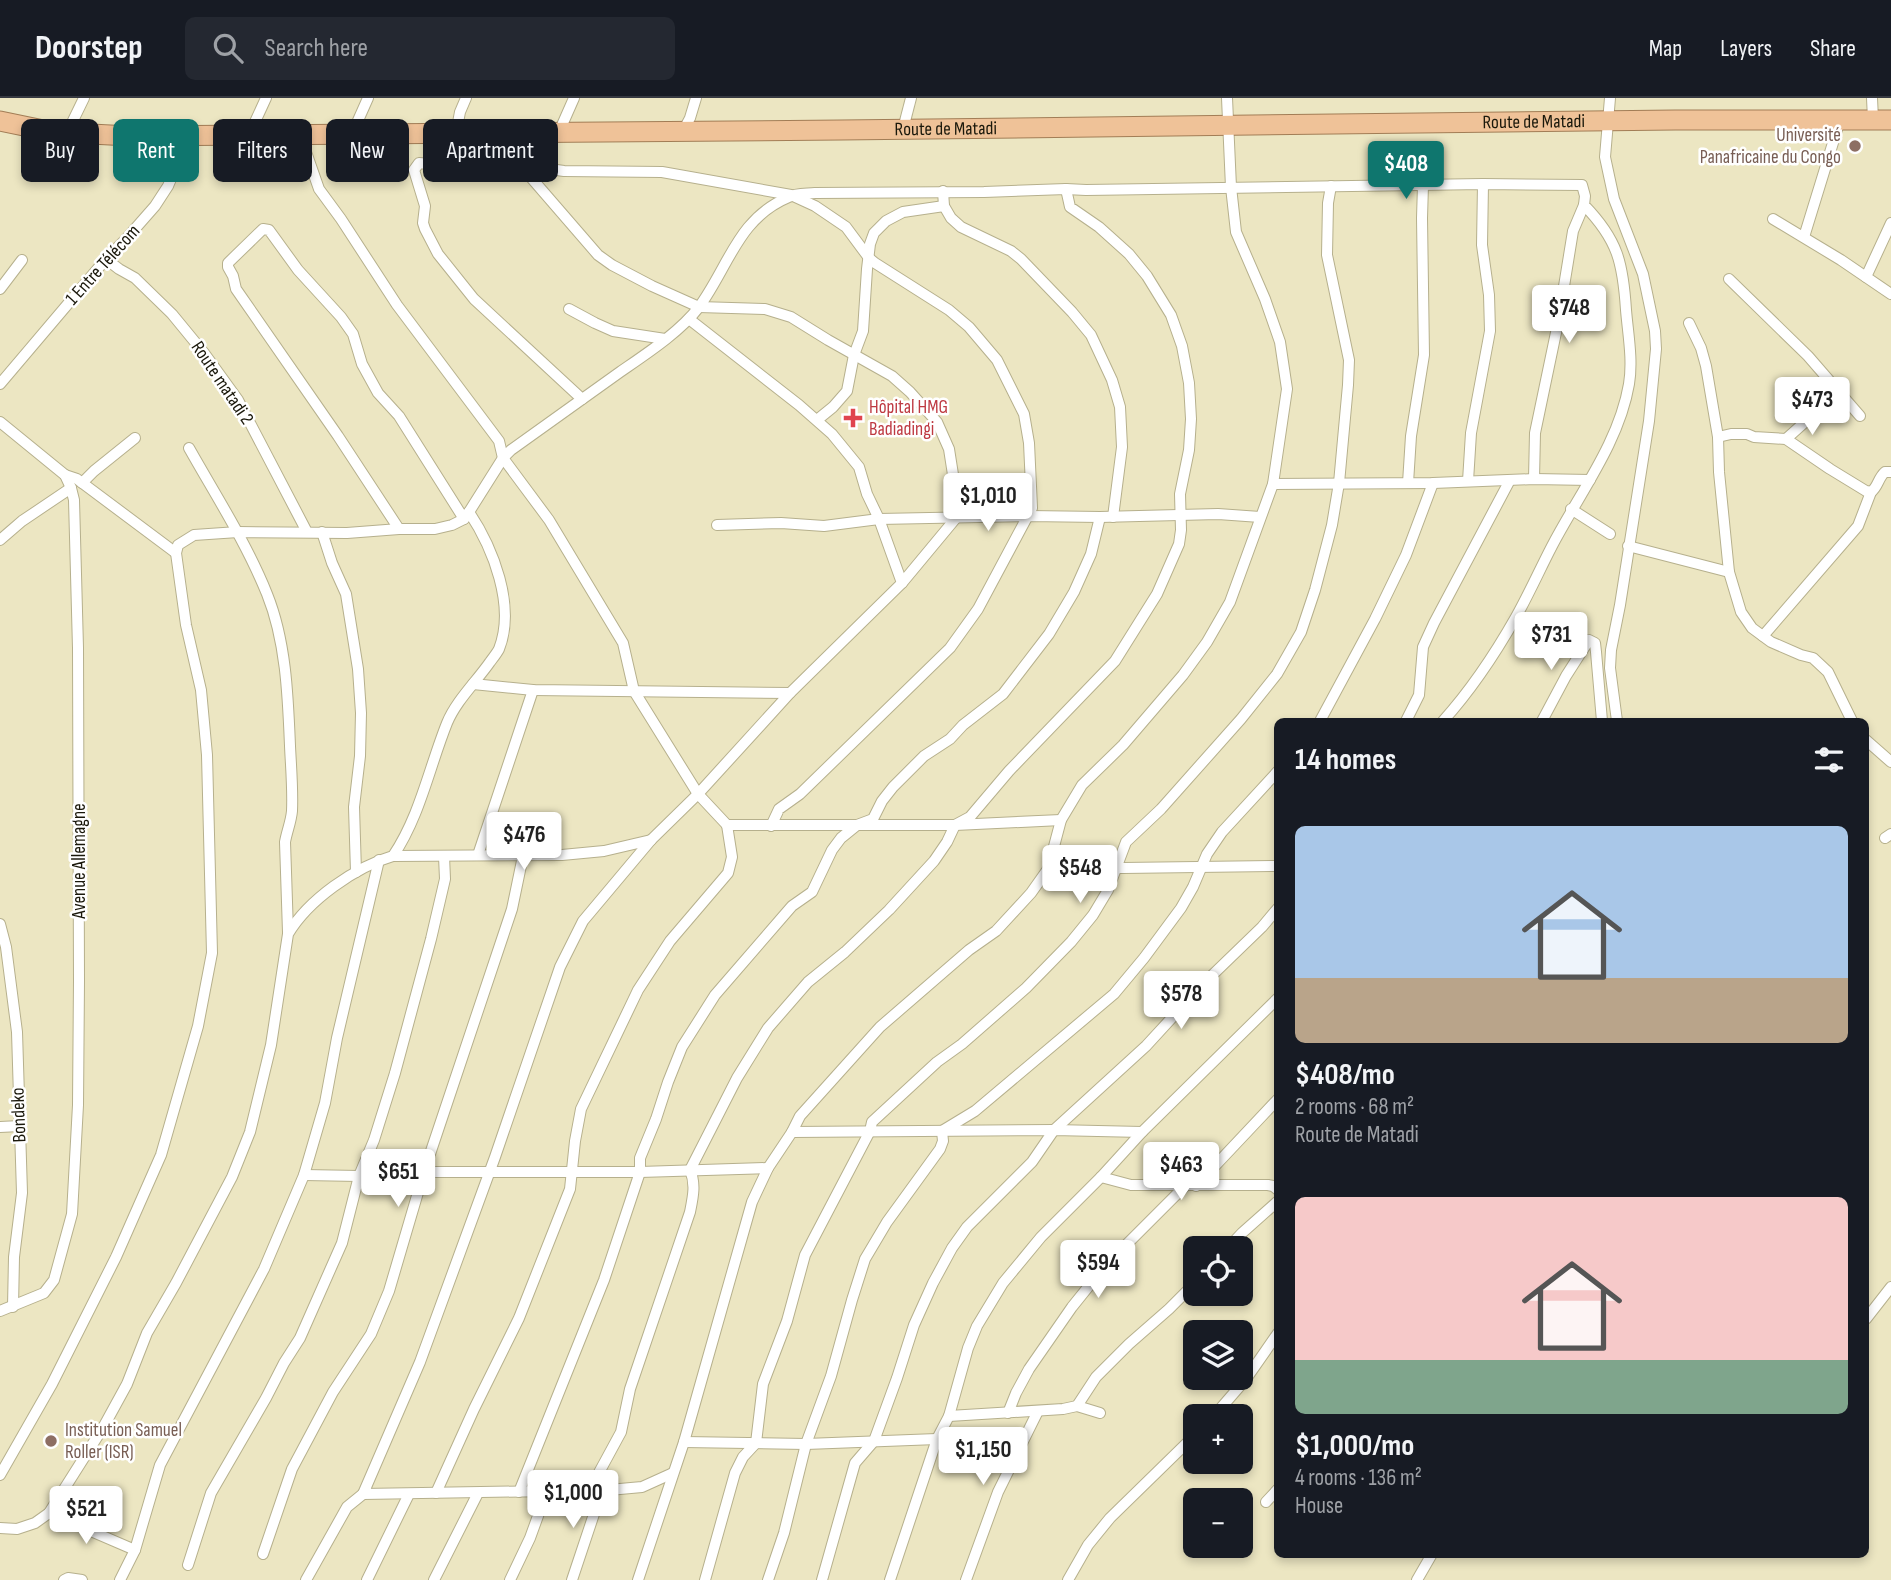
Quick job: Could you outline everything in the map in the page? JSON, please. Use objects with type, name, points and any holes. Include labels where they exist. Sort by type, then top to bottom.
[{"type":"highway","name":"Route de Matadi","points":[[559,132],[1689,119],[1882,120]]},
{"type":"highway","name":"Route de Matadi","points":[[0,121],[21,125]]},
{"type":"street","points":[[74,119],[84,98]]},
{"type":"street","points":[[256,119],[266,98]]},
{"type":"street","points":[[359,119],[368,98]]},
{"type":"street","points":[[459,119],[466,98]]},
{"type":"street","points":[[559,132],[574,98]]},
{"type":"street","points":[[683,131],[696,98]]},
{"type":"street","points":[[903,129],[911,98]]},
{"type":"street","points":[[1610,98],[1605,157],[1614,199],[1643,274],[1656,349],[1649,421],[1611,650],[1610,668],[1617,718]]},
{"type":"street","points":[[1872,98],[1882,120]]},
{"type":"street","points":[[638,1580],[684,1442],[752,1202],[768,1168],[800,1116],[880,1027],[969,950],[996,931],[1031,893],[1048,869],[1061,820],[1082,785],[1124,745],[1183,675],[1207,642],[1230,602],[1273,484],[1287,389],[1280,342],[1236,232],[1231,187],[1231,100]]},
{"type":"street","points":[[1804,237],[1840,120]]},
{"type":"street","points":[[423,163],[419,163],[414,170],[425,206],[423,223],[438,254],[474,299],[582,399]]},
{"type":"street","points":[[312,169],[319,189],[397,305],[499,441],[503,458],[549,520],[623,643],[634,691],[698,794],[727,825],[733,856],[728,873],[670,941],[638,990],[581,1109],[570,1189],[519,1318],[436,1493]]},
{"type":"street","points":[[558,170],[662,172],[791,195],[815,206],[846,227],[869,258],[949,310],[969,327],[997,360],[1024,414],[1029,443],[1032,508],[978,609],[950,648],[800,794],[779,809],[771,826]]},
{"type":"street","name":"1 Entre Télécom","points":[[0,384],[106,259],[155,206],[170,182]]},
{"type":"street","points":[[306,1580],[347,1507],[363,1494],[420,1362],[495,1157],[559,967],[583,920],[651,840],[698,794],[790,693],[902,583],[956,517],[949,449],[937,422],[911,392],[892,376],[791,317],[765,309],[699,307],[612,265],[598,255],[536,182]]},
{"type":"street","points":[[1468,481],[1471,433],[1490,331],[1489,295],[1482,245],[1483,184]]},
{"type":"street","points":[[1408,483],[1410,436],[1424,355],[1423,185]]},
{"type":"street","points":[[0,1474],[52,1384],[116,1257],[161,1155],[198,1026],[212,953],[207,755],[201,690],[186,625],[176,553],[178,545],[194,535],[238,532],[347,533],[435,529],[452,525],[467,516],[503,458],[511,450],[689,319],[750,224],[791,195],[815,193],[1582,185],[1584,205],[1573,231],[1558,323],[1535,433],[1534,479]]},
{"type":"street","points":[[705,1580],[735,1474],[743,1457],[755,1443],[763,1384],[788,1321],[805,1255],[870,1131],[872,1122],[937,1062],[962,1044],[1026,988],[1071,942],[1093,915],[1108,890],[1126,842],[1161,809],[1277,674],[1301,632],[1332,526],[1339,483],[1349,360],[1327,255],[1331,186]]},
{"type":"street","points":[[589,1491],[621,1433],[630,1390],[690,1212],[694,1180],[690,1170],[737,1078],[768,1028],[808,982],[845,952],[889,910],[934,862],[955,825],[970,817],[1009,771],[1115,661],[1157,594],[1179,544],[1180,494],[1189,450],[1191,419],[1189,383],[1182,346],[1171,315],[1147,276],[1129,254],[1099,227],[1070,207],[1066,189]]},
{"type":"street","points":[[943,191],[944,206],[951,218],[961,227],[1011,251],[1021,259],[1091,335],[1121,407],[1122,447],[1113,517]]},
{"type":"street","points":[[1445,718],[1484,668],[1517,615],[1571,509],[1602,461],[1620,419],[1630,383],[1624,277],[1620,260],[1608,236],[1584,205]]},
{"type":"street","points":[[817,420],[833,407],[847,390],[863,331],[870,244],[874,233],[886,221],[903,212],[944,206]]},
{"type":"street","points":[[1773,219],[1891,294]]},
{"type":"street","points":[[1866,277],[1891,223]]},
{"type":"street","points":[[393,856],[414,820],[449,720],[498,649],[504,626],[505,602],[500,580],[480,529],[467,516],[399,416],[378,393],[362,364],[353,334],[341,317],[298,270],[269,230],[263,229],[228,263],[236,289],[399,529]]},
{"type":"street","name":"Route matadi 2","points":[[106,259],[135,278],[173,314],[204,353],[238,400],[307,532]]},
{"type":"street","points":[[0,289],[22,260]]},
{"type":"street","points":[[1729,279],[1808,356],[1860,416]]},
{"type":"street","points":[[569,309],[613,331],[665,339]]},
{"type":"street","points":[[689,319],[817,420],[859,467],[902,583]]},
{"type":"street","points":[[1689,323],[1701,348],[1718,437],[1729,572],[1741,612],[1752,628],[1763,636],[1813,658],[1828,672],[1851,718]]},
{"type":"street","points":[[1786,439],[1841,394]]},
{"type":"street","name":"Avenue Allemagne","points":[[0,422],[77,486],[74,500],[78,649],[79,981],[78,1105],[72,1214],[54,1280],[44,1293],[0,1311]]},
{"type":"street","points":[[1718,437],[1747,434],[1786,439],[1830,469],[1871,492]]},
{"type":"street","points":[[0,540],[22,521],[77,486],[135,438]]},
{"type":"street","points":[[0,1528],[17,1529],[35,1523],[49,1513],[104,1426],[127,1384],[147,1333],[232,1177],[250,1132],[271,1045],[288,934],[285,842],[292,811],[287,681],[276,618],[263,584],[238,532],[189,448]]},
{"type":"street","points":[[1763,636],[1858,526],[1871,492],[1882,475],[1891,472]]},
{"type":"street","points":[[1408,718],[1419,695],[1423,647],[1510,480]]},
{"type":"street","points":[[1273,484],[1590,480]]},
{"type":"street","points":[[1322,718],[1406,555],[1433,483]]},
{"type":"street","points":[[77,486],[176,553]]},
{"type":"street","points":[[1571,509],[1610,534]]},
{"type":"street","points":[[717,525],[781,523],[824,526],[879,519],[1181,516],[1218,513],[1260,517]]},
{"type":"street","points":[[519,1492],[604,1280],[640,1172],[639,1158],[682,1047],[715,995],[792,906],[811,892],[841,838],[857,825],[873,819],[893,787],[924,755],[950,739],[975,715],[1003,694],[1049,634],[1074,592],[1091,554],[1100,517]]},
{"type":"street","points":[[321,532],[345,594],[358,669],[361,713],[360,757],[354,807],[355,872]]},
{"type":"street","points":[[1628,546],[1729,572]]},
{"type":"street","points":[[1544,718],[1589,639],[1595,643],[1602,718]]},
{"type":"street","points":[[473,684],[533,690],[790,693]]},
{"type":"street","points":[[478,855],[533,690]]},
{"type":"street","points":[[1869,743],[1891,762]]},
{"type":"street","points":[[942,1131],[975,1111],[1114,994],[1181,908],[1207,854],[1222,832],[1274,775]]},
{"type":"street","points":[[727,825],[955,825],[1061,820]]},
{"type":"street","points":[[288,934],[298,918],[313,903],[355,872],[393,856],[562,855],[604,851],[651,840]]},
{"type":"street","points":[[188,1565],[211,1493],[300,1338],[342,1243],[359,1175],[374,1140],[395,1073],[440,901],[444,856]]},
{"type":"street","points":[[263,1553],[292,1469],[333,1392],[371,1334],[389,1291],[424,1172],[512,909],[523,856]]},
{"type":"street","points":[[120,1580],[135,1550],[160,1465],[264,1269],[303,1175],[325,1103],[337,1038],[379,860]]},
{"type":"street","points":[[1048,869],[1274,866]]},
{"type":"street","points":[[822,1580],[855,1463],[874,1441],[914,1325],[952,1248],[967,1227],[1032,1162],[1054,1130],[1146,1046],[1274,913]]},
{"type":"street","name":"Bondeko","points":[[0,924],[6,947],[17,1032],[22,1193],[14,1257],[13,1307]]},
{"type":"street","points":[[890,1580],[937,1439],[949,1416],[968,1348],[977,1326],[1003,1283],[1041,1237],[1142,1132],[1274,1002]]},
{"type":"street","points":[[1008,1413],[1029,1369],[1105,1266],[1274,1103]]},
{"type":"street","points":[[0,1127],[20,1126]]},
{"type":"street","points":[[768,1580],[784,1533],[806,1444],[831,1376],[865,1259],[887,1222],[940,1149],[942,1131]]},
{"type":"street","points":[[792,1132],[1142,1132]]},
{"type":"street","points":[[303,1175],[768,1168]]},
{"type":"street","points":[[1101,1177],[1130,1185],[1274,1187]]},
{"type":"street","points":[[1239,1236],[1274,1205]]},
{"type":"street","points":[[1869,1314],[1891,1287]]},
{"type":"street","points":[[1077,1406],[1096,1377],[1183,1295]]},
{"type":"street","points":[[1224,1404],[1274,1339]]},
{"type":"street","points":[[949,1416],[1077,1406],[1100,1413]]},
{"type":"street","points":[[966,1580],[998,1492],[1038,1411]]},
{"type":"street","points":[[684,1442],[806,1444],[937,1439]]},
{"type":"street","points":[[1068,1580],[1088,1545],[1110,1518],[1183,1448]]},
{"type":"street","points":[[363,1494],[589,1491],[642,1487],[673,1473]]},
{"type":"street","points":[[572,1580],[602,1490]]},
{"type":"street","points":[[510,1580],[530,1538],[547,1491]]},
{"type":"street","points":[[434,1580],[478,1493]]},
{"type":"street","points":[[1266,1502],[1274,1493]]},
{"type":"street","points":[[367,1580],[409,1494]]},
{"type":"street","points":[[49,1513],[135,1550]]},
{"type":"street","points":[[1417,1580],[1430,1558]]},
{"type":"street","points":[[64,1580],[68,1577],[82,1580]]},
{"type":"place","name":"Université Panafricaine du Congo","points":[[1855,146]]},
{"type":"place","name":"Hôpital HMG Badiadingi","points":[[853,418]]},
{"type":"place","name":"Institution Samuel Roller (ISR)","points":[[51,1441]]}]
